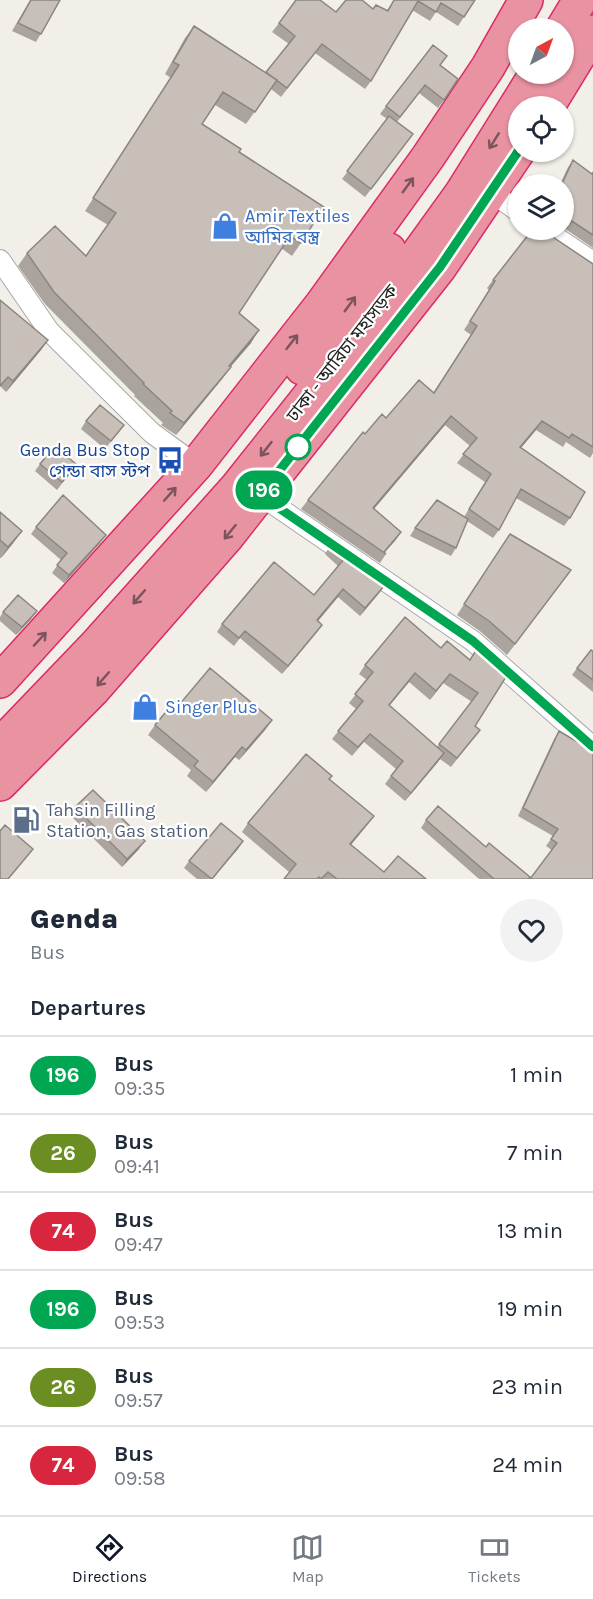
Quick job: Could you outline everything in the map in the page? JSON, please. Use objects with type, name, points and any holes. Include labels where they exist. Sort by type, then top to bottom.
[{"type":"highway","points":[[0,681],[196,465],[322,304],[428,157],[488,67],[526,0]]},
{"type":"highway","points":[[544,18],[554,0]]},
{"type":"highway","points":[[553,96],[583,42],[580,0]]},
{"type":"highway","name":"ঢাকা - আরিচা মহাসড়ক","points":[[0,716],[218,472],[323,342],[453,159],[508,75]]},
{"type":"highway","name":"ঢাকা - আরিচা মহাসড়ক","points":[[0,745],[96,645],[237,487],[383,303],[461,194],[530,84]]},
{"type":"highway","points":[[0,784],[94,689],[226,538],[440,267],[511,162]]},
{"type":"street","points":[[491,192],[508,204]]},
{"type":"street","points":[[560,240],[593,262]]},
{"type":"street","points":[[0,260],[49,331],[152,433],[196,465]]},
{"type":"street","points":[[260,495],[473,641],[593,747]]},
{"type":"building","points":[[31,0],[60,0],[41,34],[18,23]]},
{"type":"building","points":[[296,0],[320,0],[336,12],[346,0],[362,0],[373,9],[376,5],[388,11],[394,0],[475,0],[464,17],[441,3],[436,12],[418,1],[371,81],[322,44],[287,88],[266,72],[295,36],[279,23]]},
{"type":"building","points":[[194,26],[277,80],[255,112],[223,92],[202,124],[241,149],[239,152],[324,207],[301,243],[290,236],[239,313],[259,330],[184,423],[170,413],[172,411],[54,292],[27,253],[55,226],[86,256],[116,213],[93,198],[179,65],[173,62]]},
{"type":"building","points":[[433,45],[447,56],[440,65],[458,79],[444,100],[425,85],[400,117],[386,106]]},
{"type":"building","points":[[389,116],[413,134],[371,189],[347,171]]},
{"type":"building","points":[[574,161],[592,174],[593,172],[593,235],[574,223],[574,174],[567,174]]},
{"type":"building","points":[[524,240],[558,240],[593,264],[593,447],[572,434],[569,438],[542,421],[520,447],[585,492],[570,518],[521,489],[499,530],[469,509],[491,474],[463,454],[477,438],[451,416],[373,508],[401,532],[384,552],[386,554],[308,500],[363,432],[365,434],[382,414],[386,418],[419,380],[434,393],[477,326],[470,321],[495,281],[493,280]]},
{"type":"building","points":[[0,300],[48,340],[13,381],[8,377],[0,386]]},
{"type":"building","points":[[100,405],[124,425],[111,441],[86,421]]},
{"type":"building","points":[[55,446],[77,465],[62,482],[40,464]]},
{"type":"building","points":[[63,495],[106,535],[69,575],[57,565],[67,553],[36,527]]},
{"type":"building","points":[[437,500],[468,519],[456,548],[415,528]]},
{"type":"building","points":[[0,512],[22,531],[8,547],[0,540]]},
{"type":"building","points":[[510,534],[571,570],[515,644],[489,621],[464,604]]},
{"type":"building","points":[[330,546],[386,584],[365,608],[343,589],[317,620],[322,625],[288,666],[245,631],[239,638],[222,624],[274,562],[314,595],[344,559]]},
{"type":"building","points":[[18,595],[37,611],[22,627],[3,612]]},
{"type":"building","points":[[405,617],[441,648],[447,641],[470,660],[478,647],[499,666],[496,670],[506,677],[475,726],[480,730],[457,758],[439,744],[478,693],[450,674],[436,691],[415,673],[389,705],[444,753],[411,793],[391,776],[403,761],[370,734],[358,747],[338,731],[363,701],[355,694],[373,672],[365,665]]},
{"type":"building","points":[[591,650],[593,651],[593,680],[577,668]]},
{"type":"building","points":[[210,668],[272,720],[246,750],[242,747],[213,782],[194,766],[198,761],[155,725],[175,701],[179,705]]},
{"type":"building","points":[[559,731],[593,751],[593,879],[530,879],[557,843],[551,839],[558,829],[523,808]]},
{"type":"building","points":[[306,754],[332,776],[329,779],[374,816],[350,844],[384,872],[398,856],[426,879],[337,879],[328,872],[321,879],[319,877],[317,879],[284,879],[296,864],[248,823]]},
{"type":"building","points":[[93,790],[145,841],[127,859],[75,807]]},
{"type":"building","points":[[438,806],[486,847],[489,843],[530,877],[528,879],[494,879],[426,820]]},
{"type":"building","points":[[221,823],[243,841],[212,879],[189,861]]},
{"type":"building","points":[[5,825],[33,849],[8,879],[0,879],[0,831]]},
{"type":"bus line","name":"196","points":[[511,162],[440,267],[260,495],[473,641],[593,747]]},
{"type":"place","name":"Amir Textiles আমির বস্ত্র","points":[[225,226]]},
{"type":"place","name":"Genda Bus Stop গেন্ডা বাস স্টপ","points":[[170,460]]},
{"type":"place","name":"Singer Plus","points":[[145,707]]},
{"type":"place","name":"Tahsin Filling Station, Gas station","points":[[26,820]]}]
